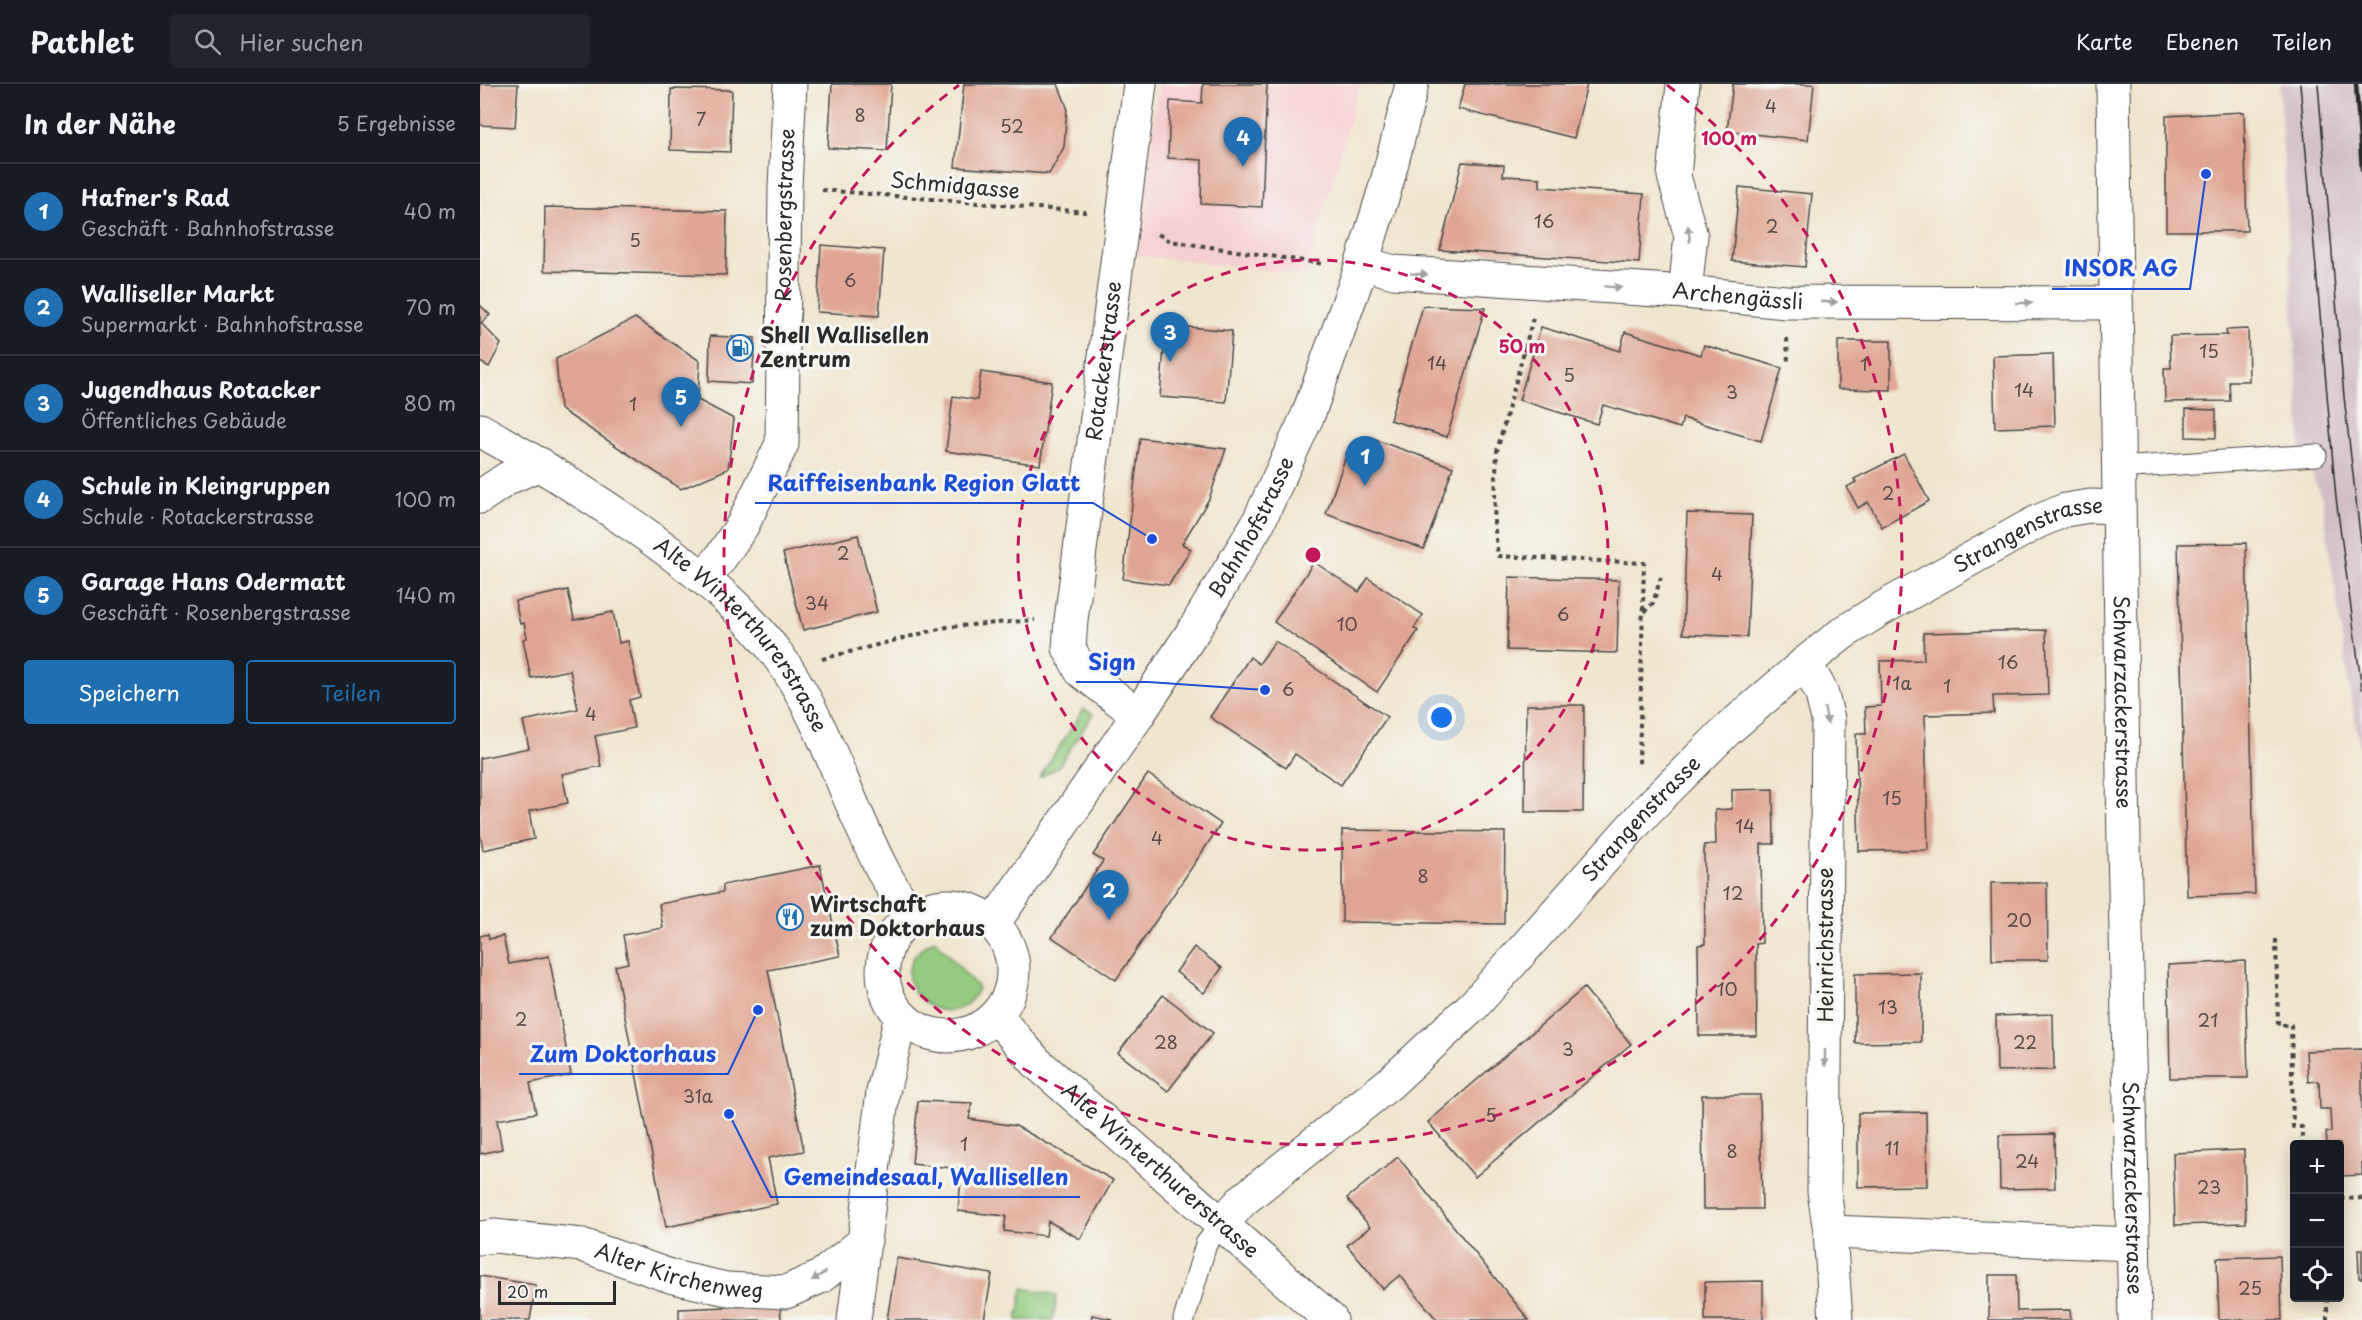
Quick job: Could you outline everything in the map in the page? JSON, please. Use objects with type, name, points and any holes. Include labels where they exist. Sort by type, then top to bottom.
[{"type":"street","name":"Rosenbergstrasse","points":[[704,577],[719,560],[742,526],[782,444],[785,187],[790,84]]},
{"type":"street","name":"Rotackerstrasse","points":[[1138,715],[1081,671],[1069,648],[1140,84]]},
{"type":"street","name":"Bahnhofstrasse","points":[[993,924],[1138,715],[1194,630],[1258,523],[1308,415],[1362,263],[1387,182],[1412,84]]},
{"type":"street","points":[[1683,84],[1674,176],[1691,236],[1685,292]]},
{"type":"street","name":"Schwarzackerstrasse","points":[[2113,84],[2118,468],[2135,1320]]},
{"type":"street","name":"Archengässli","points":[[1362,263],[1394,272],[1685,292],[1785,302],[2116,303]]},
{"type":"street","name":"Alte Winterthurerstrasse","points":[[480,430],[540,464],[609,509],[704,577],[755,625],[786,668],[814,718],[883,871],[911,917]]},
{"type":"street","points":[[480,497],[508,477],[540,464]]},
{"type":"street","name":"Strangenstrasse","points":[[1222,1223],[1243,1200],[1390,1083],[1474,1005],[1648,808],[1726,731],[1805,663],[1843,633],[1881,609],[2037,522],[2065,510],[2090,506],[2119,507]]},
{"type":"street","name":"Heinrichstrasse","points":[[1805,663],[1821,691],[1828,719],[1824,1191],[1830,1232],[1836,1320]]},
{"type":"street","points":[[953,906],[975,912],[993,924],[1005,940],[1012,959],[1013,979],[1007,999],[996,1016],[969,1032],[938,1036],[918,1029],[901,1016],[891,1001],[884,983],[884,964],[888,946],[898,930],[911,917],[932,908],[953,906]]},
{"type":"street","points":[[854,1320],[883,1092],[901,1016]]},
{"type":"street","name":"Alte Winterthurerstrasse","points":[[996,1016],[1037,1063],[1331,1320]]},
{"type":"street","points":[[1830,1232],[2133,1244]]},
{"type":"street","name":"Alter Kirchenweg","points":[[480,1238],[494,1236],[582,1245],[673,1277],[728,1289],[786,1292],[820,1276],[865,1241]]},
{"type":"lane","points":[[2118,468],[2316,455]]},
{"type":"lane","points":[[1184,1320],[1206,1244],[1222,1223]]},
{"type":"path","name":"Schmidgasse","points":[[785,187],[1123,215]]},
{"type":"path","points":[[1123,215],[1170,241],[1325,265]]},
{"type":"path","points":[[1543,282],[1497,451],[1494,522],[1498,556],[1644,563],[1639,776]]},
{"type":"path","points":[[1788,347],[1788,363]]},
{"type":"path","points":[[1643,613],[1653,603],[1661,577]]},
{"type":"path","points":[[816,660],[947,627],[1027,619],[1045,620]]},
{"type":"path","points":[[2276,939],[2278,1025],[2291,1025],[2293,1127],[2302,1127],[2302,1140]]},
{"type":"path","points":[[2344,1199],[2362,1198]]},
{"type":"path","points":[[2327,1302],[2327,1320]]},
{"type":"shaded area","points":[[1159,84],[1360,84],[1306,275],[1136,255]]},
{"type":"shaded area","points":[[2279,84],[2362,84],[2362,758],[2350,693],[2322,498],[2301,448]]},
{"type":"green space","points":[[1084,709],[1093,714],[1058,767],[1039,778]]},
{"type":"green space","points":[[935,940],[978,988],[966,1004],[951,1010],[935,1008],[921,1000],[912,987],[909,971],[916,955]]},
{"type":"green space","points":[[1023,1288],[1057,1295],[1053,1320],[1017,1320]]},
{"type":"building","points":[[480,84],[518,84],[515,127],[480,125]]},
{"type":"building","points":[[832,84],[891,84],[887,151],[828,148]]},
{"type":"building","points":[[964,84],[1058,84],[1067,107],[1064,147],[1049,174],[955,167]]},
{"type":"building","points":[[1203,84],[1267,84],[1262,207],[1201,204],[1202,160],[1168,158],[1170,101],[1202,103]]},
{"type":"building","points":[[1465,84],[1587,84],[1574,138],[1458,109]]},
{"type":"building","points":[[1733,84],[1814,84],[1808,140],[1727,131]]},
{"type":"building","points":[[671,89],[732,90],[730,152],[670,150]]},
{"type":"building","points":[[2244,112],[2247,231],[2166,231],[2166,116]]},
{"type":"building","points":[[1462,162],[1504,165],[1503,176],[1540,178],[1540,187],[1644,194],[1639,263],[1440,250]]},
{"type":"building","points":[[1739,187],[1812,194],[1805,267],[1732,261]]},
{"type":"building","points":[[545,207],[727,211],[726,275],[544,271]]},
{"type":"building","points":[[821,245],[884,250],[879,316],[817,312]]},
{"type":"building","points":[[480,305],[490,315],[481,323],[501,344],[489,367],[480,362]]},
{"type":"building","points":[[1423,306],[1485,308],[1447,437],[1390,420]]},
{"type":"building","points":[[635,318],[700,361],[698,400],[734,419],[728,469],[681,489],[560,409],[556,359]]},
{"type":"building","points":[[1166,325],[1232,331],[1226,402],[1160,397]]},
{"type":"building","points":[[1541,327],[1620,351],[1625,332],[1701,355],[1704,345],[1782,368],[1761,441],[1683,418],[1680,428],[1603,405],[1597,424],[1519,400]]},
{"type":"building","points":[[2248,329],[2249,381],[2229,381],[2230,401],[2165,402],[2164,368],[2171,368],[2170,336],[2227,335],[2226,330]]},
{"type":"building","points":[[710,336],[755,338],[752,384],[709,381]]},
{"type":"building","points":[[1838,341],[1891,341],[1891,390],[1838,389]]},
{"type":"building","points":[[2053,354],[2055,426],[1995,428],[1993,356]]},
{"type":"building","points":[[981,372],[1052,382],[1040,465],[946,451],[953,396],[977,400]]},
{"type":"building","points":[[2186,409],[2216,410],[2216,438],[2186,437]]},
{"type":"building","points":[[1367,437],[1453,467],[1424,549],[1326,514],[1347,453],[1360,457]]},
{"type":"building","points":[[1140,438],[1226,449],[1209,499],[1182,544],[1191,549],[1169,585],[1123,579]]},
{"type":"building","points":[[1904,454],[1929,501],[1882,527],[1868,502],[1858,508],[1847,487],[1856,482],[1854,479]]},
{"type":"building","points":[[1687,513],[1752,515],[1747,637],[1683,634]]},
{"type":"building","points":[[858,535],[877,612],[803,630],[783,553]]},
{"type":"building","points":[[2246,543],[2255,894],[2187,896],[2178,544]]},
{"type":"building","points":[[1314,562],[1359,592],[1368,578],[1423,615],[1414,628],[1418,631],[1377,692],[1274,622]]},
{"type":"building","points":[[1509,577],[1619,580],[1617,653],[1507,650]]},
{"type":"building","points":[[568,590],[574,620],[613,612],[619,643],[628,641],[640,697],[629,700],[634,728],[595,736],[601,766],[562,774],[568,803],[529,811],[534,839],[483,850],[480,834],[480,758],[529,748],[523,721],[578,709],[570,670],[531,678],[523,639],[527,638],[524,623],[520,624],[515,601]]},
{"type":"building","points":[[2046,630],[2048,695],[1993,696],[1994,713],[1925,715],[1928,850],[1859,851],[1856,734],[1866,734],[1865,707],[1881,706],[1880,661],[1924,660],[1923,633]]},
{"type":"building","points":[[1275,641],[1387,717],[1341,785],[1295,754],[1286,768],[1210,717],[1250,657],[1259,664]]},
{"type":"building","points":[[1526,705],[1584,705],[1583,812],[1525,812]]},
{"type":"building","points":[[1148,774],[1221,824],[1116,980],[1052,937],[1103,861],[1093,855]]},
{"type":"building","points":[[1773,789],[1774,844],[1761,844],[1762,943],[1756,944],[1757,1036],[1699,1036],[1698,945],[1705,944],[1704,845],[1716,844],[1715,810],[1732,809],[1732,790]]},
{"type":"building","points":[[1342,830],[1505,832],[1504,924],[1342,922]]},
{"type":"building","points":[[820,865],[840,956],[768,970],[804,1151],[768,1158],[777,1204],[666,1227],[615,966],[628,963],[623,935],[663,928],[659,904],[723,892],[723,885]]},
{"type":"building","points":[[1991,883],[2047,883],[2048,960],[1992,960]]},
{"type":"building","points":[[488,934],[489,939],[503,936],[509,964],[549,956],[571,1075],[530,1083],[536,1113],[497,1120],[502,1149],[480,1154],[480,936]]},
{"type":"building","points":[[1194,947],[1222,968],[1204,993],[1176,972]]},
{"type":"building","points":[[2245,961],[2248,1078],[2170,1078],[2168,965]]},
{"type":"building","points":[[1921,973],[1921,1042],[1855,1043],[1855,974]]},
{"type":"building","points":[[1584,988],[1631,1044],[1475,1177],[1428,1122]]},
{"type":"building","points":[[1163,995],[1213,1033],[1168,1091],[1118,1053]]},
{"type":"building","points":[[2053,1014],[2054,1070],[1997,1071],[1996,1016]]},
{"type":"building","points":[[2362,1049],[2362,1175],[2344,1176],[2344,1140],[2327,1140],[2326,1132],[2331,1132],[2330,1109],[2320,1109],[2319,1081],[2308,1082],[2306,1051]]},
{"type":"building","points":[[1702,1095],[1760,1095],[1762,1209],[1703,1209]]},
{"type":"building","points":[[918,1101],[972,1103],[969,1119],[1016,1126],[1113,1180],[1080,1239],[1048,1221],[1046,1236],[1004,1231],[1006,1216],[958,1211],[962,1169],[912,1164]]},
{"type":"building","points":[[1926,1112],[1927,1186],[1858,1187],[1858,1113]]},
{"type":"building","points":[[2054,1134],[2055,1188],[2000,1189],[1999,1135]]},
{"type":"building","points":[[2244,1150],[2246,1223],[2175,1225],[2173,1153]]},
{"type":"building","points":[[1398,1157],[1529,1320],[1437,1320],[1400,1275],[1383,1289],[1347,1245],[1370,1227],[1347,1198]]},
{"type":"building","points":[[2358,1249],[2362,1249],[2362,1278],[2359,1278]]},
{"type":"building","points":[[2280,1256],[2282,1320],[2219,1320],[2217,1258]]},
{"type":"building","points":[[897,1258],[992,1274],[984,1320],[887,1320]]},
{"type":"building","points":[[1989,1275],[2016,1275],[2017,1311],[2070,1310],[2071,1320],[1989,1320]]},
{"type":"building","points":[[480,1276],[536,1285],[530,1320],[480,1320]]},
{"type":"building","points":[[1763,1281],[1763,1320],[1705,1320],[1705,1282]]},
{"type":"building","points":[[780,1305],[781,1320],[679,1320],[679,1309]]},
{"type":"building","points":[[1092,1315],[1112,1319],[1112,1320],[1091,1320]]},
{"type":"tram line","points":[[2300,84],[2336,498],[2362,689]]},
{"type":"tram line","points":[[2318,84],[2344,397],[2362,552]]},
{"type":"railway","points":[[2356,84],[2362,170]]},
{"type":"place","name":"Schule in Kleingruppen","points":[[1243,167]]},
{"type":"place","name":"INSOR AG","points":[[2206,174]]},
{"type":"place","name":"Shell Wallisellen Zentrum","points":[[740,348]]},
{"type":"place","name":"Jugendhaus Rotacker","points":[[1170,362]]},
{"type":"place","name":"Garage Hans Odermatt","points":[[681,427]]},
{"type":"place","name":"Hafner's Rad","points":[[1365,486]]},
{"type":"place","name":"Raiffeisenbank Region Glatt","points":[[1152,539]]},
{"type":"place","name":"Sign","points":[[1265,690]]},
{"type":"place","name":"Wirtschaft zum Doktorhaus","points":[[790,917]]},
{"type":"place","name":"Walliseller Markt","points":[[1109,920]]},
{"type":"place","name":"Zum Doktorhaus","points":[[758,1010]]},
{"type":"place","name":"Gemeindesaal, Wallisellen","points":[[729,1114]]}]
